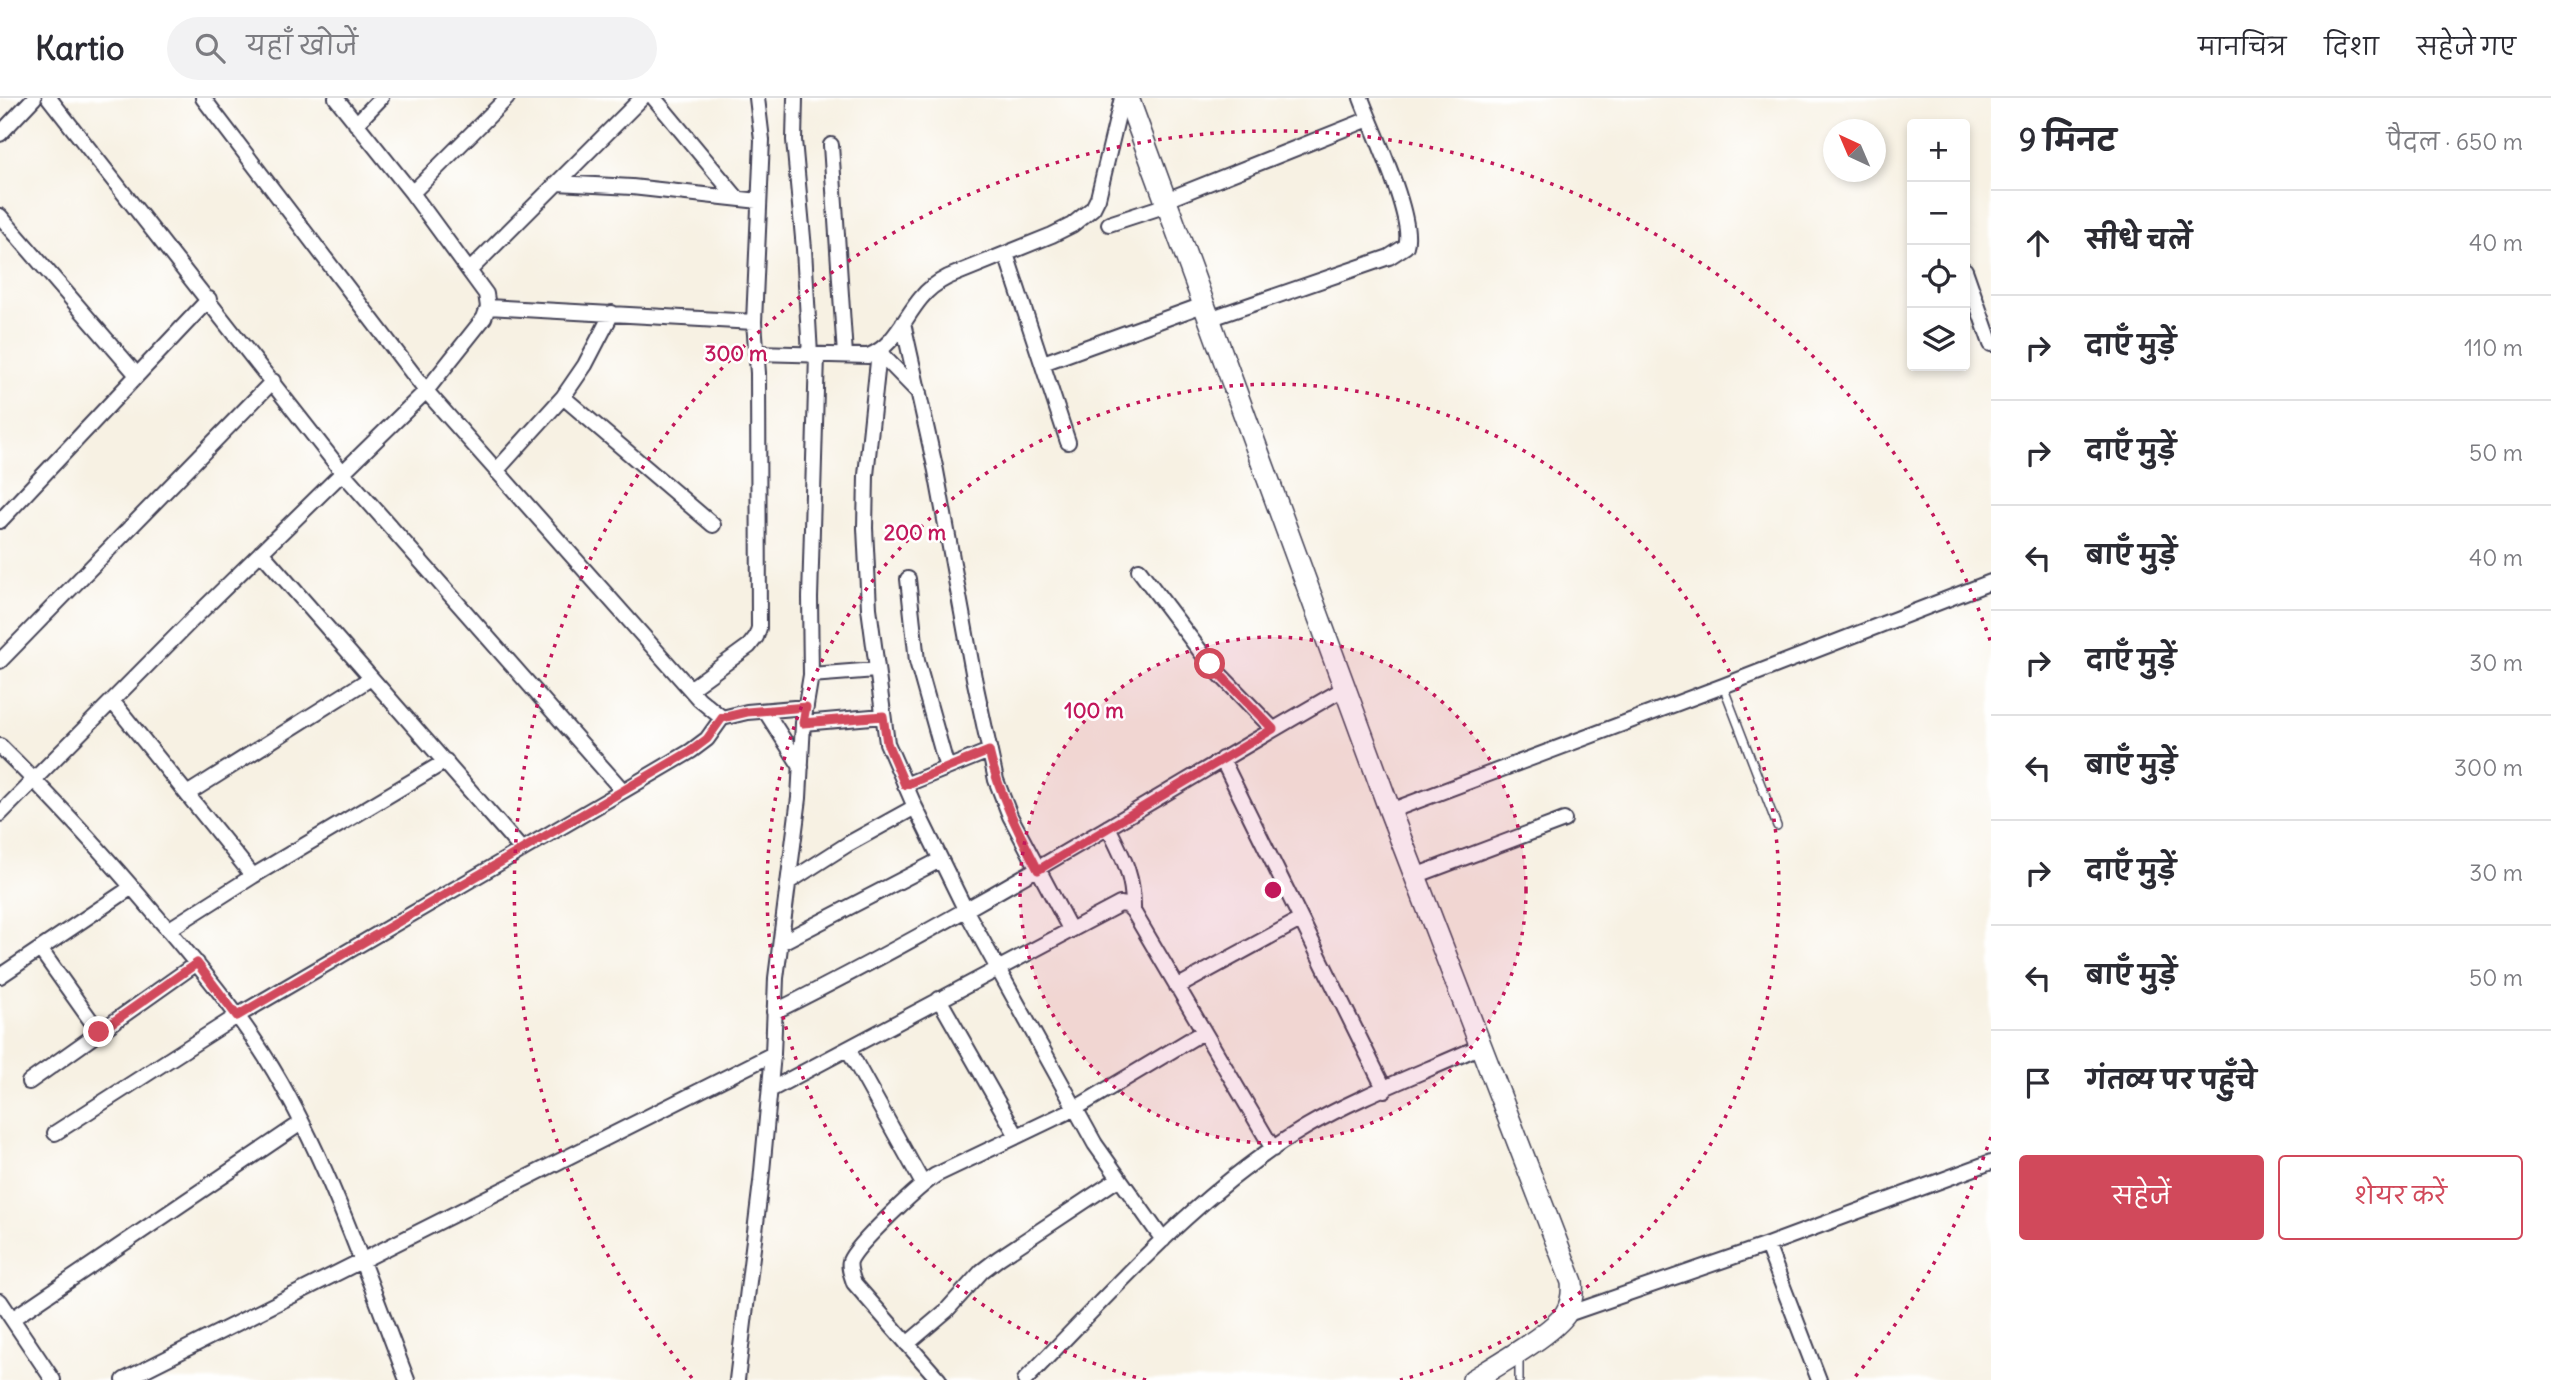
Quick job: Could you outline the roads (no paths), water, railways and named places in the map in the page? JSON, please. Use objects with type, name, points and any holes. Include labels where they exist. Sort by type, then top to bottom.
[{"type":"street","points":[[0,134],[34,98]]},
{"type":"street","points":[[49,98],[343,472],[624,791]]},
{"type":"street","points":[[203,98],[426,391],[690,690],[722,718]]},
{"type":"street","points":[[0,814],[426,391],[476,329],[488,307],[486,294],[412,193],[336,98]]},
{"type":"street","points":[[356,124],[381,98]]},
{"type":"street","points":[[412,193],[507,98]]},
{"type":"street","points":[[469,271],[642,98]]},
{"type":"street","points":[[654,98],[737,198]]},
{"type":"street","points":[[690,690],[749,646],[759,628],[754,322],[762,139],[757,98]]},
{"type":"street","points":[[737,1380],[773,1055],[774,1012],[790,881],[803,723],[811,675],[814,355],[794,140],[795,98]]},
{"type":"street","points":[[756,352],[868,356],[879,352],[921,298],[937,283],[1072,225],[1093,208],[1098,198],[1122,98]]},
{"type":"street","points":[[1128,98],[1390,811],[1572,1282],[1573,1297],[1565,1315]]},
{"type":"street","points":[[1043,363],[1389,257],[1406,246],[1407,226],[1361,98]]},
{"type":"street","points":[[1109,224],[1158,208],[1166,200],[1369,119]]},
{"type":"street","points":[[831,145],[845,355]]},
{"type":"street","points":[[557,183],[632,187],[759,201]]},
{"type":"street","points":[[0,216],[137,375]]},
{"type":"street","points":[[1006,254],[1069,442]]},
{"type":"street","points":[[1970,284],[1991,344]]},
{"type":"street","points":[[0,521],[209,299]]},
{"type":"street","points":[[488,307],[754,322]]},
{"type":"street","points":[[496,471],[563,397],[612,313]]},
{"type":"street","points":[[903,323],[936,471],[974,678],[996,780],[1010,816],[1070,929]]},
{"type":"street","points":[[879,352],[919,393]]},
{"type":"street","points":[[879,352],[866,475],[865,528],[869,608],[887,743],[940,860],[997,968],[1095,1144],[1163,1240]]},
{"type":"street","points":[[0,662],[273,381]]},
{"type":"street","points":[[563,397],[713,524]]},
{"type":"street","points":[[261,552],[522,850]]},
{"type":"street","points":[[1139,570],[1210,664],[1273,729]]},
{"type":"street","points":[[908,579],[917,661],[947,768]]},
{"type":"street","points":[[1390,811],[1991,582]]},
{"type":"street","points":[[811,675],[876,670]]},
{"type":"street","points":[[187,794],[372,678]]},
{"type":"street","points":[[774,1012],[853,973],[966,911],[1345,688]]},
{"type":"street","points":[[112,701],[253,876]]},
{"type":"street","points":[[55,1133],[237,1016],[691,751],[707,739],[722,718],[747,712],[806,707]]},
{"type":"street","points":[[766,712],[801,767]]},
{"type":"street","points":[[803,723],[883,716]]},
{"type":"street","points":[[0,746],[35,780],[197,963],[237,1016],[281,1083],[330,1182],[407,1380]]},
{"type":"street","points":[[905,785],[989,751]]},
{"type":"street","points":[[1222,759],[1385,1090]]},
{"type":"street","points":[[169,930],[253,876],[446,761]]},
{"type":"street","points":[[790,881],[840,848],[915,807]]},
{"type":"street","points":[[1415,876],[1564,820]]},
{"type":"street","points":[[1108,827],[1132,879],[1133,911]]},
{"type":"street","points":[[782,942],[940,860]]},
{"type":"street","points":[[0,976],[132,887]]},
{"type":"street","points":[[769,1090],[1120,904],[1127,905],[1133,911],[1273,1149]]},
{"type":"street","points":[[1177,987],[1300,920]]},
{"type":"street","points":[[40,948],[99,1032]]},
{"type":"street","points":[[29,1082],[197,963]]},
{"type":"street","points":[[939,999],[1017,1136]]},
{"type":"street","points":[[939,1380],[854,1283],[850,1261],[866,1241],[923,1184],[951,1167],[1076,1108],[1203,1032]]},
{"type":"street","points":[[1025,1380],[1163,1240],[1232,1180],[1273,1149],[1308,1126],[1481,1046]]},
{"type":"street","points":[[848,1049],[923,1184]]},
{"type":"street","points":[[124,1380],[773,1055]]},
{"type":"street","points":[[12,1319],[301,1124]]},
{"type":"street","points":[[1473,1380],[1519,1351],[1565,1315],[1991,1162]]},
{"type":"street","points":[[907,1344],[946,1311],[982,1271],[1118,1179]]},
{"type":"street","points":[[1767,1244],[1819,1380]]},
{"type":"street","points":[[0,1301],[53,1380]]},
{"type":"lane","points":[[1723,686],[1777,826]]},
{"type":"lane","points":[[1519,1351],[1519,1380]]}]
